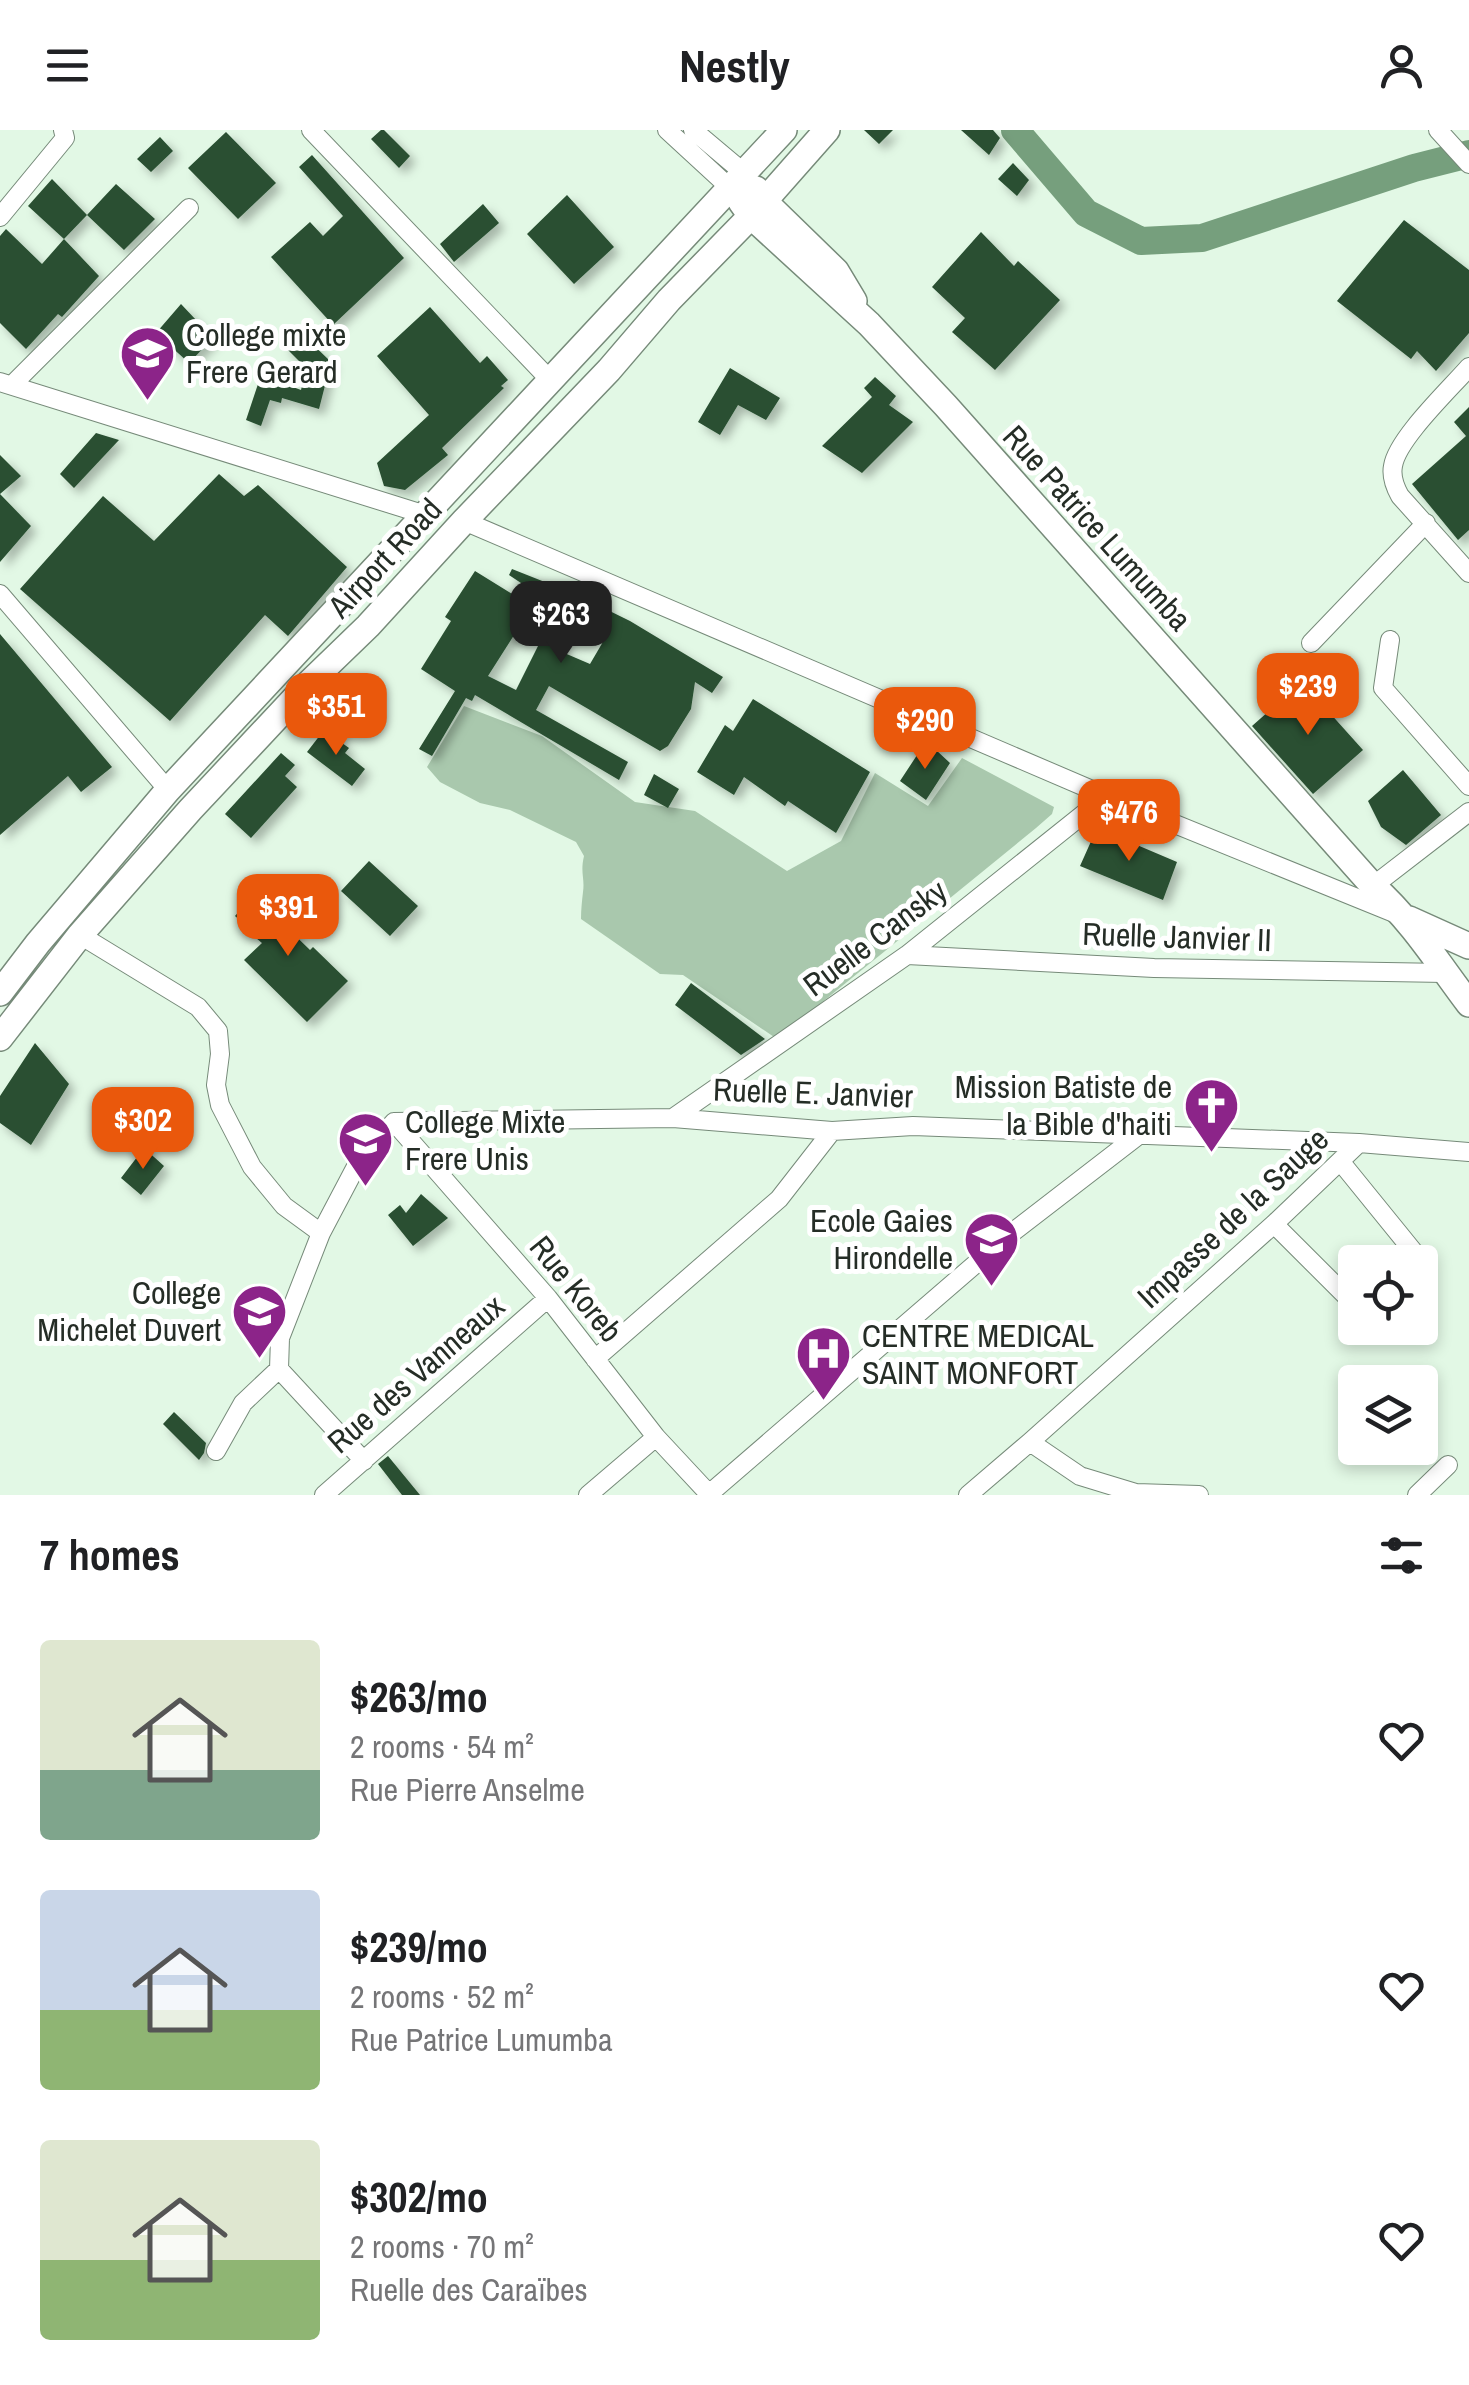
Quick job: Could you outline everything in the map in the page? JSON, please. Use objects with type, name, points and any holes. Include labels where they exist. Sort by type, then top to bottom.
[{"type":"main road","name":"Airport Road","points":[[0,993],[38,942],[168,790],[784,130]]},
{"type":"main road","name":"Airport Road","points":[[0,1038],[80,935],[190,810],[608,370],[827,130]]},
{"type":"main road","name":"Rue Patrice Lumumba","points":[[737,181],[758,208],[836,272],[869,324],[1405,918],[1461,987]]},
{"type":"main road","points":[[168,790],[190,810]]},
{"type":"main road","points":[[1405,918],[1469,946]]},
{"type":"street","points":[[311,130],[551,380]]},
{"type":"street","points":[[667,130],[737,181]]},
{"type":"street","points":[[693,130],[737,181]]},
{"type":"street","points":[[1438,130],[1469,164]]},
{"type":"street","points":[[0,217],[64,134]]},
{"type":"street","points":[[189,208],[6,384],[426,514]]},
{"type":"street","points":[[1469,367],[1400,445],[1392,465],[1400,496],[1469,573]]},
{"type":"street","points":[[464,521],[1106,796],[1405,918]]},
{"type":"street","points":[[1311,644],[1426,523]]},
{"type":"street","points":[[0,594],[168,790]]},
{"type":"street","points":[[1390,640],[1382,688],[1469,786]]},
{"type":"street","name":"Ruelle Cansky","points":[[673,1118],[907,955],[1106,796]]},
{"type":"street","points":[[1373,886],[1469,812]]},
{"type":"street","points":[[80,935],[198,1007],[218,1030],[216,1085],[220,1106],[252,1167],[284,1206],[321,1232]]},
{"type":"street","name":"Ruelle Janvier II","points":[[907,955],[1461,987]]},
{"type":"street","name":"Ruelle E. Janvier","points":[[394,1122],[673,1118],[832,1131],[913,1126],[1359,1143],[1469,1152]]},
{"type":"street","points":[[364,1461],[279,1369],[280,1338],[321,1232],[360,1159],[394,1122]]},
{"type":"street","name":"Rue Koreb","points":[[394,1122],[548,1298],[656,1437],[709,1495]]},
{"type":"street","points":[[596,1359],[779,1199],[832,1131]]},
{"type":"street","points":[[709,1495],[1010,1235],[1140,1134]]},
{"type":"street","name":"Impasse de la Sauge","points":[[968,1495],[1274,1224],[1359,1143]]},
{"type":"street","points":[[1340,1162],[1409,1245]]},
{"type":"street","points":[[1274,1224],[1338,1288]]},
{"type":"street","name":"Rue des Vanneaux","points":[[324,1495],[548,1298]]},
{"type":"street","points":[[216,1450],[243,1403],[279,1369]]},
{"type":"street","points":[[588,1495],[656,1437]]},
{"type":"street","points":[[1030,1442],[1080,1476],[1136,1492],[1199,1495]]},
{"type":"street","points":[[1417,1495],[1448,1466]]},
{"type":"green space","points":[[464,706],[542,736],[635,802],[695,811],[787,871],[841,841],[875,773],[928,806],[962,758],[1054,807],[1052,814],[1036,828],[777,1039],[683,975],[660,974],[581,919],[584,856],[576,842],[510,810],[480,803],[440,782],[427,767]]},
{"type":"building","points":[[381,130],[410,156],[399,168],[371,139]]},
{"type":"building","points":[[864,130],[893,130],[879,144]]},
{"type":"building","points":[[961,130],[993,130],[1000,138],[989,155]]},
{"type":"building","points":[[226,132],[276,183],[238,219],[188,168]]},
{"type":"building","points":[[160,137],[173,151],[151,172],[137,159]]},
{"type":"building","points":[[312,155],[404,258],[333,325],[271,257],[310,222],[323,236],[343,216],[299,167]]},
{"type":"building","points":[[1013,163],[1029,180],[1017,196],[998,179]]},
{"type":"building","points":[[52,179],[87,215],[64,239],[28,206]]},
{"type":"building","points":[[116,184],[155,219],[124,250],[87,215]]},
{"type":"building","points":[[567,195],[614,247],[574,284],[527,234]]},
{"type":"building","points":[[483,204],[499,223],[454,262],[440,244]]},
{"type":"building","points":[[1404,220],[1469,270],[1469,333],[1436,371],[1417,351],[1411,359],[1337,301]]},
{"type":"building","points":[[6,229],[42,264],[64,239],[99,276],[26,349],[0,323],[0,236]]},
{"type":"building","points":[[981,232],[1014,266],[1018,261],[1060,300],[995,370],[952,332],[965,318],[932,287]]},
{"type":"building","points":[[181,304],[213,338],[189,363],[156,333]]},
{"type":"building","points":[[430,307],[480,363],[487,356],[508,380],[442,448],[448,455],[405,490],[384,486],[377,463],[429,415],[377,356]]},
{"type":"building","points":[[298,330],[331,362],[319,409],[282,398],[281,403],[270,400],[261,426],[246,420],[261,375],[301,390],[306,368],[283,345]]},
{"type":"building","points":[[730,368],[780,398],[766,420],[738,405],[720,435],[698,422]]},
{"type":"building","points":[[875,377],[896,396],[889,405],[913,422],[862,473],[822,446],[872,397],[864,388]]},
{"type":"building","points":[[1469,407],[1469,530],[1458,540],[1412,484],[1466,436],[1454,422]]},
{"type":"building","points":[[96,433],[119,440],[74,488],[60,474]]},
{"type":"building","points":[[0,455],[21,476],[0,494]]},
{"type":"building","points":[[219,474],[244,496],[258,485],[347,567],[288,636],[265,615],[170,721],[20,589],[103,496],[154,541]]},
{"type":"building","points":[[0,494],[31,526],[0,562]]},
{"type":"building","points":[[512,569],[575,594],[630,621],[723,677],[712,693],[695,682],[691,709],[668,746],[660,751],[549,686],[536,710],[628,762],[619,780],[475,695],[472,701],[466,698],[432,756],[419,749],[455,691],[421,669],[451,621],[445,617],[475,571],[517,597],[524,585],[509,575]],"holes":[[[531,589],[607,635],[590,664],[555,649],[560,639],[550,622],[516,690],[488,676],[537,599]]]},
{"type":"building","points":[[0,634],[112,767],[81,792],[68,776],[0,835]]},
{"type":"building","points":[[1302,682],[1363,750],[1313,794],[1252,726]]},
{"type":"building","points":[[753,699],[870,772],[836,833],[788,801],[785,806],[744,777],[734,795],[697,772],[725,725],[733,731]]},
{"type":"building","points":[[324,730],[349,748],[345,753],[365,769],[352,786],[307,752]]},
{"type":"building","points":[[923,746],[936,750],[950,763],[926,800],[900,781]]},
{"type":"building","points":[[281,753],[295,765],[285,776],[297,787],[251,838],[225,814]]},
{"type":"building","points":[[1403,770],[1441,815],[1406,845],[1381,827],[1368,801]]},
{"type":"building","points":[[654,774],[679,789],[668,808],[644,795]]},
{"type":"building","points":[[1097,828],[1177,862],[1163,900],[1080,866]]},
{"type":"building","points":[[369,861],[418,906],[390,936],[341,891]]},
{"type":"building","points":[[261,887],[282,905],[274,915],[348,981],[307,1022],[244,960],[262,943],[235,916]]},
{"type":"building","points":[[691,983],[765,1039],[741,1055],[675,1005]]},
{"type":"building","points":[[35,1043],[69,1084],[31,1145],[0,1123],[0,1096]]},
{"type":"building","points":[[144,1148],[164,1166],[141,1195],[121,1178]]},
{"type":"building","points":[[421,1194],[448,1218],[413,1246],[388,1215],[400,1205],[406,1213]]},
{"type":"building","points":[[174,1412],[206,1443],[199,1460],[163,1424]]},
{"type":"building","points":[[388,1456],[420,1495],[402,1495],[378,1464]]},
{"type":"waterway","points":[[1015,130],[1086,213],[1141,241],[1202,238],[1414,168],[1469,154]]},
{"type":"place","name":"College mixte Frere Gerard","points":[[147,402]]},
{"type":"place","name":"Mission Batiste de la Bible d'haiti","points":[[1211,1154]]},
{"type":"place","name":"College Mixte Frere Unis","points":[[366,1189]]},
{"type":"place","name":"Ecole Gaies Hirondelle","points":[[992,1288]]},
{"type":"place","name":"College Michelet Duvert","points":[[260,1360]]},
{"type":"place","name":"CENTRE MEDICAL SAINT MONFORT","points":[[823,1403]]}]
